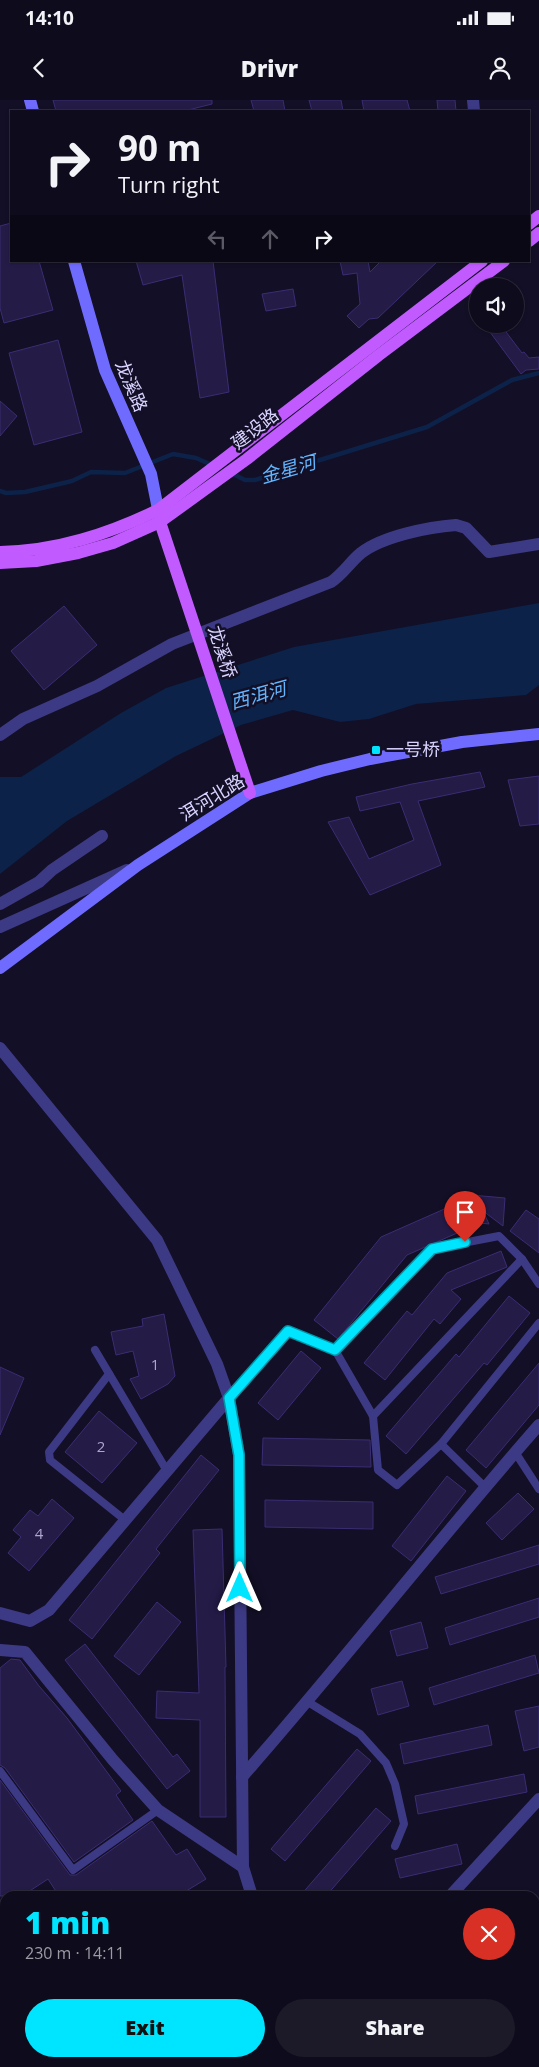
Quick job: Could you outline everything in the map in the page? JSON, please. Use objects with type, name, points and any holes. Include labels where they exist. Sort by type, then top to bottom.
[{"type":"main road","name":"建设路","points":[[219,472],[235,452],[481,262]]},
{"type":"main road","name":"建设路","points":[[0,563],[36,561],[78,553],[113,543],[160,516],[219,472],[247,458],[503,262]]},
{"type":"main road","name":"建设路","points":[[0,552],[42,549],[76,542],[160,516]]},
{"type":"main road","name":"龙溪桥","points":[[160,516],[250,793]]},
{"type":"street","name":"龙溪路","points":[[74,262],[105,370],[151,474],[160,516]]},
{"type":"street","points":[[0,734],[23,719],[97,686],[172,644],[330,582],[339,577],[360,554],[393,538],[456,525],[466,528],[489,552],[539,544]]},
{"type":"street","name":"洱河北路","points":[[0,968],[138,865],[250,793],[321,771],[370,759],[462,742],[539,734]]},
{"type":"street","points":[[0,904],[39,882],[52,870],[102,836]]},
{"type":"street","points":[[0,928],[138,865]]},
{"type":"street","points":[[0,1048],[157,1240],[217,1364],[229,1398],[239,1455],[243,1867],[250,1891]]},
{"type":"street","points":[[0,1613],[30,1621],[49,1610],[229,1398]]},
{"type":"street","points":[[242,1777],[308,1702],[484,1486],[539,1424]]},
{"type":"street","points":[[0,1650],[25,1652],[113,1760],[158,1810],[243,1867]]},
{"type":"street","points":[[455,1891],[539,1799]]},
{"type":"lane","points":[[335,1350],[432,1249],[499,1236],[522,1260],[539,1284]]},
{"type":"lane","points":[[373,1416],[522,1260]]},
{"type":"lane","points":[[229,1398],[288,1331],[335,1350],[373,1416],[378,1470],[397,1485],[441,1444],[539,1323]]},
{"type":"lane","points":[[95,1350],[167,1471]]},
{"type":"lane","points":[[109,1374],[49,1452],[50,1460],[125,1520]]},
{"type":"lane","points":[[441,1444],[484,1486]]},
{"type":"lane","points":[[515,1452],[539,1489]]},
{"type":"lane","points":[[308,1702],[360,1734],[386,1763],[395,1784],[404,1824],[395,1846]]},
{"type":"lane","points":[[0,1771],[74,1870],[158,1810]]},
{"type":"water","name":"西洱河","points":[[539,603],[539,685],[526,695],[416,704],[369,719],[340,722],[293,710],[241,725],[176,756],[67,821],[0,874],[0,777],[21,777],[121,713],[166,688],[294,647]]},
{"type":"building","points":[[53,100],[212,100],[212,104],[188,110],[56,110]]},
{"type":"building","points":[[251,100],[283,100],[285,110],[254,110]]},
{"type":"building","points":[[309,100],[341,100],[343,110],[312,110]]},
{"type":"building","points":[[362,100],[407,100],[410,110],[364,110]]},
{"type":"building","points":[[437,100],[455,100],[456,110],[438,110]]},
{"type":"building","points":[[10,223],[10,262],[39,262],[53,310],[4,323],[0,308],[0,226]]},
{"type":"building","points":[[136,262],[213,262],[229,392],[200,398],[182,275],[143,285]]},
{"type":"building","points":[[340,262],[368,262],[370,272],[380,262],[437,262],[378,318],[369,319],[359,328],[347,316],[360,304],[357,273],[343,275]]},
{"type":"building","points":[[293,289],[296,306],[266,311],[262,294]]},
{"type":"building","points":[[491,333],[507,333],[522,353],[524,352],[529,358],[539,357],[539,369],[526,370],[521,374]]},
{"type":"building","points":[[58,340],[82,432],[34,445],[9,353]]},
{"type":"building","points":[[0,401],[17,416],[0,436]]},
{"type":"building","points":[[64,606],[97,645],[44,690],[11,651]]},
{"type":"building","points":[[480,772],[485,787],[418,801],[441,865],[370,895],[328,822],[349,817],[369,859],[414,840],[400,802],[360,811],[356,797],[412,784]]},
{"type":"building","points":[[539,776],[539,824],[520,826],[508,780]]},
{"type":"building","points":[[460,1194],[505,1198],[503,1226],[483,1211],[489,1224],[480,1223],[407,1255],[338,1339],[314,1320],[381,1237],[467,1199]]},
{"type":"building","points":[[526,1210],[539,1219],[539,1253],[510,1231]]},
{"type":"building","points":[[501,1251],[507,1267],[451,1290],[461,1299],[440,1324],[434,1319],[385,1380],[364,1363],[407,1311],[412,1315],[447,1273]]},
{"type":"building","points":[[509,1296],[530,1313],[487,1365],[484,1363],[406,1454],[386,1436],[456,1354],[459,1357]]},
{"type":"building","points":[[164,1314],[175,1376],[168,1384],[141,1399],[130,1379],[139,1376],[133,1351],[116,1355],[111,1332],[143,1326],[142,1319]]},
{"type":"building","points":[[301,1351],[321,1368],[278,1420],[258,1403]]},
{"type":"building","points":[[539,1363],[539,1405],[486,1468],[466,1450]]},
{"type":"building","points":[[0,1367],[24,1378],[0,1435]]},
{"type":"building","points":[[99,1411],[137,1443],[102,1483],[65,1452]]},
{"type":"building","points":[[263,1438],[370,1440],[371,1467],[262,1465]]},
{"type":"building","points":[[201,1455],[219,1470],[156,1549],[160,1553],[92,1639],[69,1620]]},
{"type":"building","points":[[447,1476],[466,1491],[411,1561],[392,1546]]},
{"type":"building","points":[[518,1493],[534,1509],[502,1540],[486,1523]]},
{"type":"building","points":[[52,1499],[74,1518],[29,1571],[8,1553],[21,1537],[13,1530],[30,1510],[38,1516]]},
{"type":"building","points":[[265,1500],[373,1502],[373,1529],[265,1527]]},
{"type":"building","points":[[222,1529],[226,1667],[226,1817],[200,1817],[200,1720],[156,1718],[157,1691],[199,1693],[193,1530]]},
{"type":"building","points":[[539,1545],[539,1564],[441,1594],[435,1577]]},
{"type":"building","points":[[539,1598],[539,1617],[450,1645],[445,1628]]},
{"type":"building","points":[[157,1602],[181,1622],[139,1675],[114,1656]]},
{"type":"building","points":[[421,1622],[428,1648],[397,1656],[390,1631]]},
{"type":"building","points":[[85,1644],[173,1757],[177,1754],[190,1771],[167,1789],[65,1660]]},
{"type":"building","points":[[535,1655],[539,1673],[434,1705],[429,1688]]},
{"type":"building","points":[[11,1659],[20,1660],[39,1686],[67,1718],[121,1791],[116,1795],[133,1820],[74,1862],[5,1768],[0,1765],[0,1668]]},
{"type":"building","points":[[402,1681],[409,1706],[378,1715],[371,1689]]},
{"type":"building","points":[[539,1706],[539,1747],[524,1751],[515,1711]]},
{"type":"building","points":[[488,1725],[492,1745],[404,1764],[400,1744]]},
{"type":"building","points":[[357,1749],[371,1761],[285,1861],[271,1849]]},
{"type":"building","points":[[524,1774],[527,1792],[418,1814],[415,1796]]},
{"type":"building","points":[[0,1780],[70,1875],[76,1875],[152,1821],[176,1855],[187,1849],[206,1879],[186,1891],[56,1891],[48,1879],[30,1891],[0,1891]]},
{"type":"building","points":[[376,1808],[391,1821],[330,1891],[304,1891]]},
{"type":"building","points":[[457,1844],[462,1864],[400,1878],[395,1859]]},
{"type":"waterway","name":"金星河","points":[[231,473],[245,480],[255,480],[427,427],[512,380],[539,373]]},
{"type":"waterway","name":"金星河","points":[[0,491],[6,493],[25,492],[72,481],[91,472],[125,473],[173,454],[196,458],[212,465]]},
{"type":"place","name":"一号桥","points":[[376,750]]},
{"type":"route","points":[[240,1588],[239,1455],[229,1398],[288,1331],[335,1350],[432,1249],[465,1242]]}]
